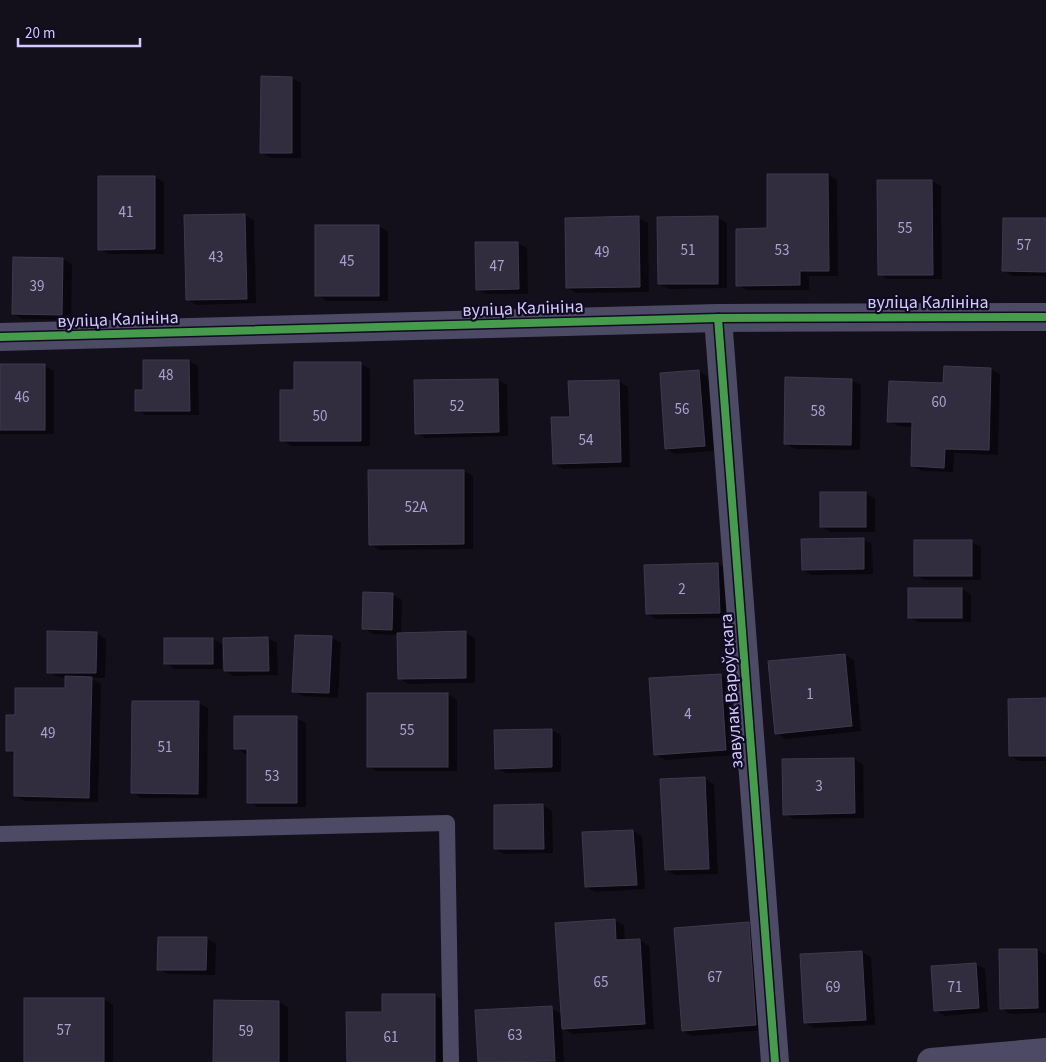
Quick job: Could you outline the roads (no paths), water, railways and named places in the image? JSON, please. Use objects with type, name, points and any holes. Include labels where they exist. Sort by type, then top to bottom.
[{"type":"street","name":"вуліца Калініна","points":[[0,337],[718,318],[1046,317]]},
{"type":"street","name":"завулак Вароўскага","points":[[718,318],[775,1062]]},
{"type":"street","points":[[931,1062],[1046,1052]]},
{"type":"lane","points":[[0,834],[447,823],[451,1062]]}]
